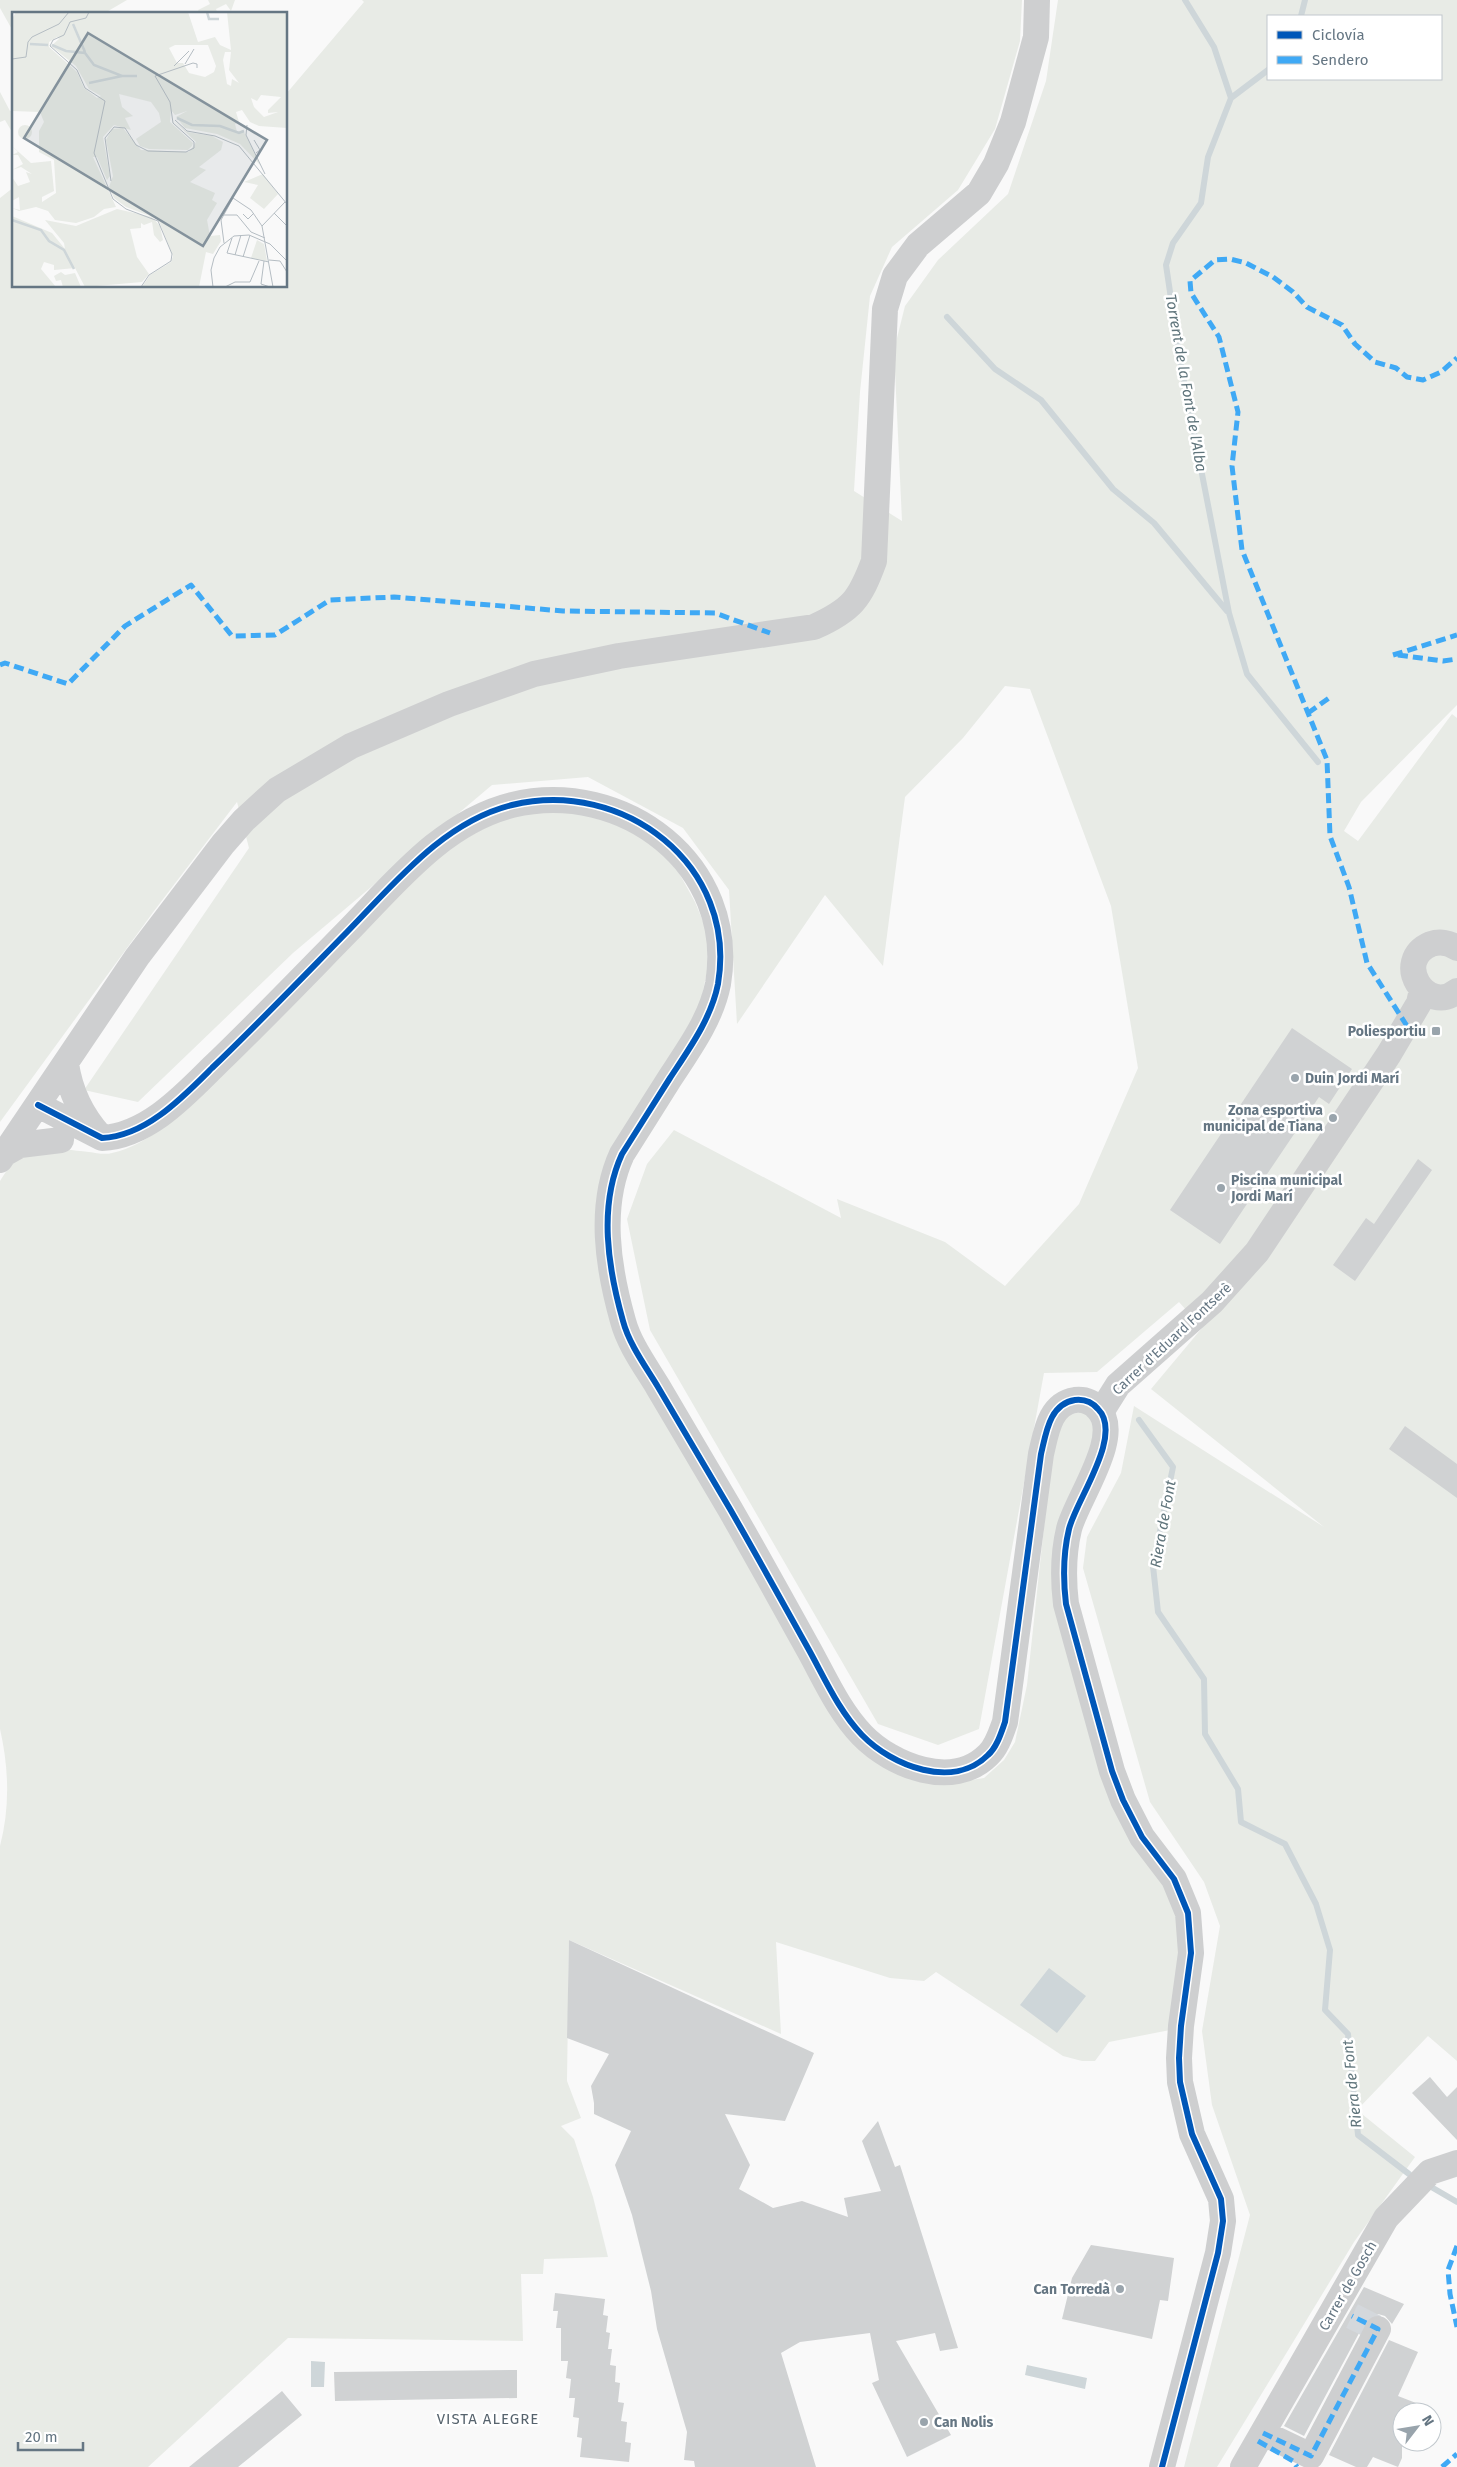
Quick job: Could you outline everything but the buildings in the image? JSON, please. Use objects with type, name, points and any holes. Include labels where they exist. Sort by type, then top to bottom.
[{"type":"street","points":[[2,1157],[137,957],[244,820],[277,790],[351,746],[449,704],[534,674],[619,656],[814,627],[836,617],[852,604],[864,589],[874,561],[885,309],[895,276],[918,244],[979,193],[996,164],[1013,122],[1036,37],[1037,0]]},
{"type":"street","points":[[38,1105],[41,1118],[49,1130],[61,1140],[76,1146],[92,1145],[102,1138],[132,1130],[153,1119],[182,1098],[438,842],[488,812],[539,799],[582,801],[610,809],[642,822],[677,850],[699,879],[709,899],[716,920],[720,954],[718,985],[702,1028],[622,1154],[612,1174],[608,1199],[608,1230],[614,1280],[624,1324],[643,1363],[729,1509],[845,1714],[872,1744],[894,1760],[934,1772],[955,1771],[973,1767],[990,1754],[999,1739],[1005,1722],[1041,1454],[1049,1423],[1054,1412],[1068,1401],[1087,1401],[1101,1412],[1106,1429],[1103,1446],[1097,1464],[1075,1510],[1066,1540],[1063,1580],[1066,1604],[1110,1762],[1123,1800],[1142,1837],[1174,1879],[1188,1913],[1191,1952],[1179,2058],[1180,2082],[1192,2134],[1221,2199],[1223,2221],[1218,2253],[1162,2467]]},
{"type":"street","points":[[1457,948],[1446,943],[1436,942],[1424,948],[1418,954],[1414,963],[1413,974],[1416,983],[1422,990],[1437,997],[1447,996],[1457,991]]},
{"type":"street","name":"Carrer d'Eduard Fontserè","points":[[1101,1412],[1118,1385],[1212,1302],[1257,1252],[1389,1054],[1413,1014],[1422,990]]},
{"type":"street","points":[[66,1064],[75,1098],[83,1114],[102,1138]]},
{"type":"street","points":[[38,1105],[102,1138]]},
{"type":"street","points":[[2,1157],[20,1145],[61,1140]]},
{"type":"street","name":"Carrer de Gosch","points":[[1243,2467],[1386,2218],[1430,2172],[1457,2163]]},
{"type":"street","points":[[1261,2437],[1310,2456],[1378,2329]]},
{"type":"street","points":[[1261,2437],[1293,2461],[1297,2467]]},
{"type":"shaded area","points":[[0,0],[127,0],[106,12],[12,12],[12,29],[0,8]]},
{"type":"shaded area","points":[[208,0],[235,0],[231,11],[226,4],[216,9],[217,12],[199,12],[198,10],[210,4]]},
{"type":"shaded area","points":[[362,0],[1022,0],[1020,41],[995,129],[958,190],[892,247],[870,296],[860,392],[854,491],[902,521],[894,350],[905,306],[938,260],[1008,194],[1046,81],[1058,0],[1457,0],[1457,705],[1361,802],[1344,831],[1358,841],[1452,714],[1457,718],[1457,2061],[1428,2036],[1357,2110],[1415,2157],[1354,2242],[1217,2467],[1184,2467],[1250,2215],[1212,2105],[1202,2031],[1220,1926],[1204,1882],[1150,1802],[1083,1568],[1087,1537],[1121,1473],[1134,1406],[1324,1527],[1151,1389],[1202,1328],[1179,1302],[1097,1372],[1044,1373],[979,1729],[938,1745],[878,1724],[650,1330],[627,1219],[647,1164],[674,1130],[841,1218],[837,1199],[945,1242],[1005,1286],[1079,1204],[1138,1068],[1111,906],[1030,689],[1005,686],[963,738],[905,797],[883,966],[825,895],[737,1024],[729,890],[683,828],[588,777],[492,785],[293,953],[138,1102],[84,1090],[249,848],[237,802],[154,911],[0,1122],[0,198],[12,189],[12,288],[288,288],[288,92],[364,2]]},
{"type":"shaded area","points":[[0,92],[10,111],[12,110],[12,132],[5,120],[0,122]]},
{"type":"shaded area","points":[[569,810],[610,818],[659,850],[679,873],[695,902],[707,931],[708,966],[700,1006],[613,1152],[597,1255],[825,1703],[952,1783],[984,1778],[1004,1760],[1015,1742],[1027,1685],[1054,1434],[1062,1417],[1087,1410],[1096,1433],[1061,1609],[1177,1902],[1182,1967],[1170,2030],[1109,2042],[1095,2061],[1082,2061],[1063,2056],[936,1972],[924,1981],[890,1978],[776,1942],[781,2034],[569,1940],[567,2081],[581,2118],[561,2126],[574,2139],[593,2197],[608,2257],[544,2259],[543,2274],[521,2274],[523,2341],[288,2338],[148,2467],[0,2467],[0,1846],[7,1803],[7,1773],[0,1729],[0,1181],[10,1167],[28,1152],[48,1148],[109,1154],[132,1146],[163,1128],[428,866],[462,841],[486,827],[531,812]]},
{"type":"shaded area","points":[[1049,1968],[1086,1996],[1057,2033],[1020,2005]]},
{"type":"shaded area","points":[[311,2361],[325,2362],[324,2387],[311,2387]]},
{"type":"shaded area","points":[[1027,2365],[1087,2378],[1085,2389],[1025,2375]]},
{"type":"waterway","name":"Torrent de la Font de l'Alba","points":[[1185,0],[1214,47],[1231,98],[1208,157],[1201,203],[1173,243],[1166,265],[1181,366],[1229,613],[1247,674],[1318,762]]},
{"type":"waterway","points":[[1301,15],[1305,0]]},
{"type":"waterway","points":[[1231,98],[1267,71]]},
{"type":"waterway","points":[[947,317],[995,369],[1041,400],[1113,489],[1154,523],[1227,611]]},
{"type":"waterway","name":"Riera de Font","points":[[1139,1420],[1173,1467],[1153,1566],[1158,1612],[1204,1679],[1205,1734],[1238,1789],[1241,1822],[1285,1844],[1316,1904],[1330,1950],[1325,2010],[1348,2034],[1358,2135],[1409,2174]]},
{"type":"waterway","name":"Riera de Font","points":[[1433,2188],[1457,2202]]},
{"type":"tunnel","points":[[1352,2316],[1378,2329]]},
{"type":"marked path","points":[[1407,1026],[1367,963],[1349,887],[1330,836],[1327,760],[1242,550],[1232,466],[1238,412],[1219,337],[1191,293],[1190,281],[1215,260],[1230,259],[1246,263],[1273,277],[1293,292],[1307,307],[1342,325],[1355,344],[1375,362],[1396,368],[1407,377],[1423,380],[1441,372],[1457,358]]},
{"type":"marked path","points":[[0,665],[5,663],[68,684],[125,626],[191,585],[232,636],[275,635],[330,600],[394,597],[563,611],[715,613],[770,633]]},
{"type":"marked path","points":[[1393,655],[1457,635]]},
{"type":"marked path","points":[[1398,655],[1443,661],[1457,659]]},
{"type":"marked path","points":[[1308,713],[1329,698]]},
{"type":"marked path","points":[[1457,2246],[1448,2270],[1450,2294],[1457,2327]]},
{"type":"marked path","points":[[1263,2433],[1311,2456],[1378,2329],[1352,2316]]},
{"type":"marked path","points":[[1258,2441],[1293,2461],[1297,2467]]},
{"type":"marked path","points":[[1442,2467],[1457,2454]]},
{"type":"cycle path","points":[[38,1105],[102,1138],[118,1136],[148,1123],[163,1113],[201,1079],[422,856],[464,825],[487,813],[512,805],[554,800],[594,805],[631,818],[664,840],[691,868],[710,902],[719,941],[718,984],[705,1021],[692,1045],[622,1154],[610,1195],[608,1216],[608,1237],[613,1280],[626,1330],[638,1355],[730,1509],[839,1705],[862,1735],[889,1756],[923,1770],[958,1771],[974,1765],[994,1748],[1005,1722],[1041,1454],[1047,1429],[1059,1407],[1075,1400],[1082,1400],[1093,1404],[1105,1420],[1102,1451],[1073,1517],[1067,1538],[1064,1567],[1066,1604],[1112,1771],[1123,1800],[1142,1837],[1174,1879],[1188,1913],[1191,1953],[1181,2026],[1180,2082],[1192,2134],[1221,2199],[1223,2221],[1218,2253],[1162,2467]]},
{"type":"place","name":"Poliesportiu","points":[[1436,1031]]},
{"type":"place","name":"Duin Jordi Marí","points":[[1295,1078]]},
{"type":"place","name":"Zona esportiva municipal de Tiana","points":[[1333,1118]]},
{"type":"place","name":"Piscina municipal Jordi Marí","points":[[1221,1188]]},
{"type":"place","name":"Can Torredà","points":[[1120,2289]]},
{"type":"place","name":"Can Nolis","points":[[924,2422]]},
{"type":"district","name":"VISTA ALEGRE","points":[[488,2419]]}]
